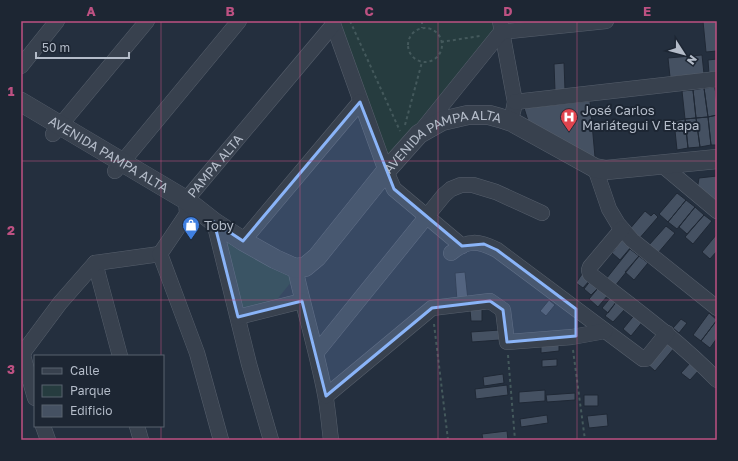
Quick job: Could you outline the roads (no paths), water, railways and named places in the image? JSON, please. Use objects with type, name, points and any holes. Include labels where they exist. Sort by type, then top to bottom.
[{"type":"street","points":[[21,66],[57,21]]},
{"type":"street","points":[[56,130],[147,21]]},
{"type":"street","points":[[119,167],[239,21]]},
{"type":"street","points":[[408,133],[500,26],[606,21]]},
{"type":"street","points":[[332,23],[386,172],[394,189],[427,216],[457,249],[471,243],[484,244],[497,250],[641,358],[646,360],[667,333]]},
{"type":"street","name":"PAMPA ALTA","points":[[160,254],[186,207],[332,23]]},
{"type":"street","points":[[500,26],[515,102],[512,122]]},
{"type":"street","points":[[515,102],[717,79]]},
{"type":"street","name":"AVENIDA PAMPA ALTA","points":[[21,102],[56,130]]},
{"type":"street","points":[[243,241],[360,102]]},
{"type":"street","name":"AVENIDA PAMPA ALTA","points":[[21,115],[56,130],[214,222],[243,241],[295,268],[305,267],[317,257],[386,172],[408,133],[468,114],[489,115],[512,122],[595,168],[606,170],[717,159]]},
{"type":"street","points":[[662,165],[717,211]]},
{"type":"street","points":[[595,168],[609,209],[622,229],[632,240],[717,308]]},
{"type":"street","points":[[316,352],[444,195],[451,190],[461,185],[474,185],[496,192],[542,214]]},
{"type":"street","points":[[214,222],[249,364],[271,440]]},
{"type":"street","points":[[622,229],[590,267],[590,274],[667,333],[717,380]]},
{"type":"street","points":[[34,395],[23,355],[25,350],[60,303],[95,263],[160,254],[197,353],[221,440]]},
{"type":"street","points":[[95,263],[120,355]]},
{"type":"street","points":[[295,268],[326,396],[330,440]]},
{"type":"street","points":[[238,316],[302,301]]},
{"type":"street","points":[[326,396],[432,308],[490,301],[504,310],[507,342],[574,336],[605,331]]},
{"type":"street","points":[[574,336],[576,309]]},
{"type":"street","points":[[43,427],[48,440]]},
{"type":"street","points":[[137,427],[141,440]]},
{"type":"place","name":"José Carlos Mariátegui V Etapa","points":[[569,132]]},
{"type":"place","name":"Toby","points":[[191,240]]}]
